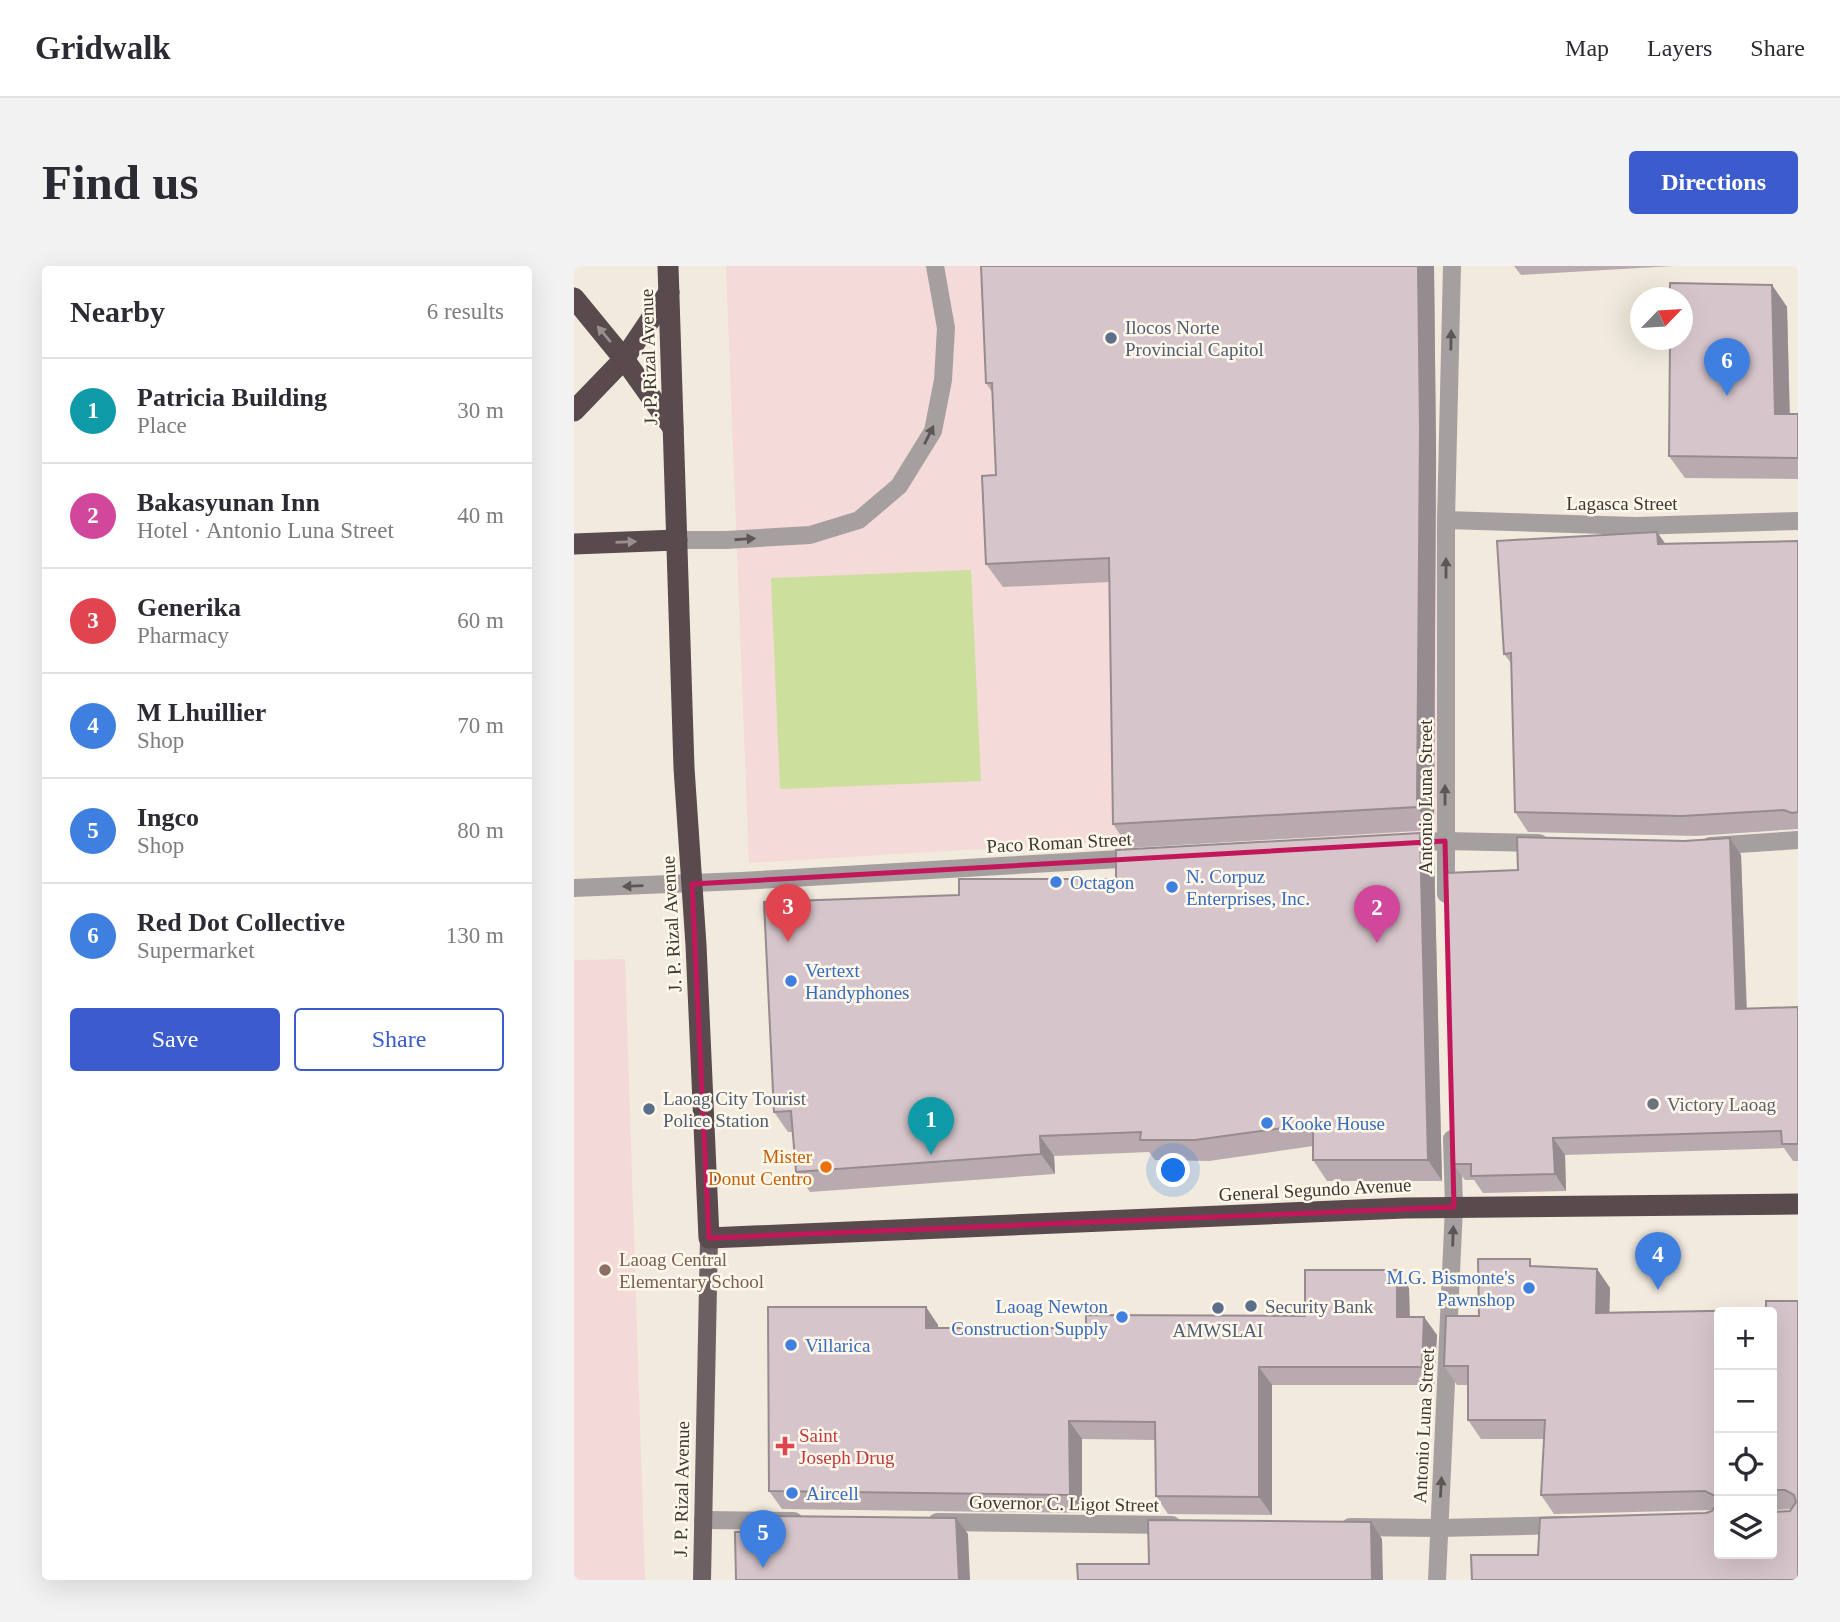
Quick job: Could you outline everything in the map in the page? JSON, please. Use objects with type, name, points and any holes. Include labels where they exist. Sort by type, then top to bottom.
[{"type":"highway","name":"J. P. Rizal Avenue","points":[[668,266],[684,768],[709,1238]]},
{"type":"highway","points":[[574,411],[624,359],[669,292]]},
{"type":"highway","points":[[574,298],[624,359],[673,428]]},
{"type":"highway","points":[[574,544],[677,540]]},
{"type":"highway","name":"General Segundo Avenue","points":[[709,1238],[1454,1206],[1798,1203]]},
{"type":"main road","name":"J. P. Rizal Avenue","points":[[702,1580],[709,1238]]},
{"type":"street","points":[[677,540],[810,535],[859,520],[899,486],[933,431],[943,380],[946,328],[935,266]]},
{"type":"street","name":"Antonio Luna Street","points":[[1447,908],[1446,520],[1452,266]]},
{"type":"street","name":"Lagasca Street","points":[[1446,520],[1636,526],[1798,521]]},
{"type":"street","points":[[1696,847],[1798,840]]},
{"type":"street","points":[[1390,844],[1445,841],[1557,843]]},
{"type":"street","name":"Paco Roman Street","points":[[574,888],[692,884],[1155,857]]},
{"type":"street","name":"Antonio Luna Street","points":[[1437,1580],[1454,1206],[1452,1124]]},
{"type":"street","points":[[703,1520],[816,1521]]},
{"type":"street","name":"Governor C. Ligot Street","points":[[913,1522],[1191,1525]]},
{"type":"street","points":[[1329,1527],[1439,1528],[1583,1524]]},
{"type":"highlighted area","points":[[1445,841],[1454,1207],[709,1238],[692,884]]},
{"type":"shaded area","points":[[726,266],[1434,266],[1441,838],[1129,840],[749,863]]},
{"type":"shaded area","name":"Laoag Central Elementary School","points":[[625,959],[645,1580],[574,1580],[574,960]]},
{"type":"green space","points":[[971,570],[981,781],[780,789],[771,578]]},
{"type":"building","points":[[981,266],[1418,266],[1420,429],[1417,807],[1113,824],[1109,558],[986,564],[982,476],[996,475],[992,383],[986,383]]},
{"type":"building","points":[[1670,283],[1772,285],[1775,414],[1798,414],[1798,458],[1669,456],[1670,350],[1693,350],[1693,287],[1670,287]]},
{"type":"building","points":[[1657,532],[1658,544],[1798,541],[1798,812],[1784,810],[1682,816],[1515,812],[1511,653],[1504,654],[1497,541]]},
{"type":"building","points":[[1420,833],[1428,1160],[1313,1160],[1313,1124],[1195,1140],[1140,1140],[1141,1132],[1040,1136],[1041,1154],[796,1172],[791,1111],[774,1112],[764,902],[959,895],[959,879],[1116,879],[1116,850]]},
{"type":"building","points":[[1517,837],[1684,841],[1730,838],[1736,1009],[1798,1007],[1798,1144],[1782,1144],[1781,1131],[1553,1138],[1555,1174],[1471,1176],[1471,1164],[1453,1164],[1446,873],[1518,870]]},
{"type":"building","points":[[1478,1259],[1530,1259],[1530,1266],[1597,1269],[1596,1313],[1714,1311],[1714,1496],[1705,1491],[1541,1495],[1545,1420],[1468,1420],[1468,1366],[1444,1366],[1446,1316],[1479,1316]]},
{"type":"building","points":[[1305,1270],[1397,1270],[1397,1317],[1424,1317],[1422,1367],[1259,1367],[1259,1497],[1156,1496],[1155,1422],[1069,1421],[1070,1495],[769,1491],[768,1307],[926,1307],[926,1328],[1086,1328],[1086,1315],[1305,1316]]},
{"type":"building","points":[[1766,1301],[1798,1301],[1798,1580],[1472,1580],[1471,1555],[1538,1555],[1540,1518],[1712,1511],[1714,1508],[1714,1559],[1777,1559],[1777,1512],[1790,1511],[1796,1502],[1794,1495],[1785,1490],[1777,1490],[1777,1307],[1766,1307]]},
{"type":"building","points":[[770,1516],[956,1518],[959,1580],[736,1580],[735,1532],[770,1531]]},
{"type":"building","points":[[1148,1520],[1371,1522],[1372,1580],[1078,1580],[1077,1564],[1149,1564]]},
{"type":"place","name":"Ilocos Norte Provincial Capitol","points":[[1111,338]]},
{"type":"place","name":"Red Dot Collective","points":[[1727,396]]},
{"type":"place","name":"Octagon","points":[[1056,882]]},
{"type":"place","name":"N. Corpuz Enterprises, Inc.","points":[[1172,887]]},
{"type":"place","name":"Generika","points":[[788,942]]},
{"type":"place","name":"Bakasyunan Inn","points":[[1377,943]]},
{"type":"place","name":"Vertext Handyphones","points":[[791,981]]},
{"type":"place","name":"Victory Laoag","points":[[1653,1104]]},
{"type":"place","name":"Laoag City Tourist Police Station","points":[[649,1109]]},
{"type":"place","name":"Kooke House","points":[[1267,1123]]},
{"type":"place","name":"Patricia Building","points":[[931,1155]]},
{"type":"place","name":"Mister Donut Centro","points":[[826,1167]]},
{"type":"place","name":"Laoag Central Elementary School","points":[[605,1270]]},
{"type":"place","name":"M.G. Bismonte's Pawnshop","points":[[1529,1288]]},
{"type":"place","name":"M Lhuillier","points":[[1658,1290]]},
{"type":"place","name":"Security Bank","points":[[1251,1306]]},
{"type":"place","name":"AMWSLAI","points":[[1218,1308]]},
{"type":"place","name":"Laoag Newton Construction Supply","points":[[1122,1317]]},
{"type":"place","name":"Villarica","points":[[791,1345]]},
{"type":"place","name":"Saint Joseph Drug","points":[[785,1446]]},
{"type":"place","name":"Aircell","points":[[792,1493]]},
{"type":"place","name":"Ingco","points":[[763,1568]]}]
